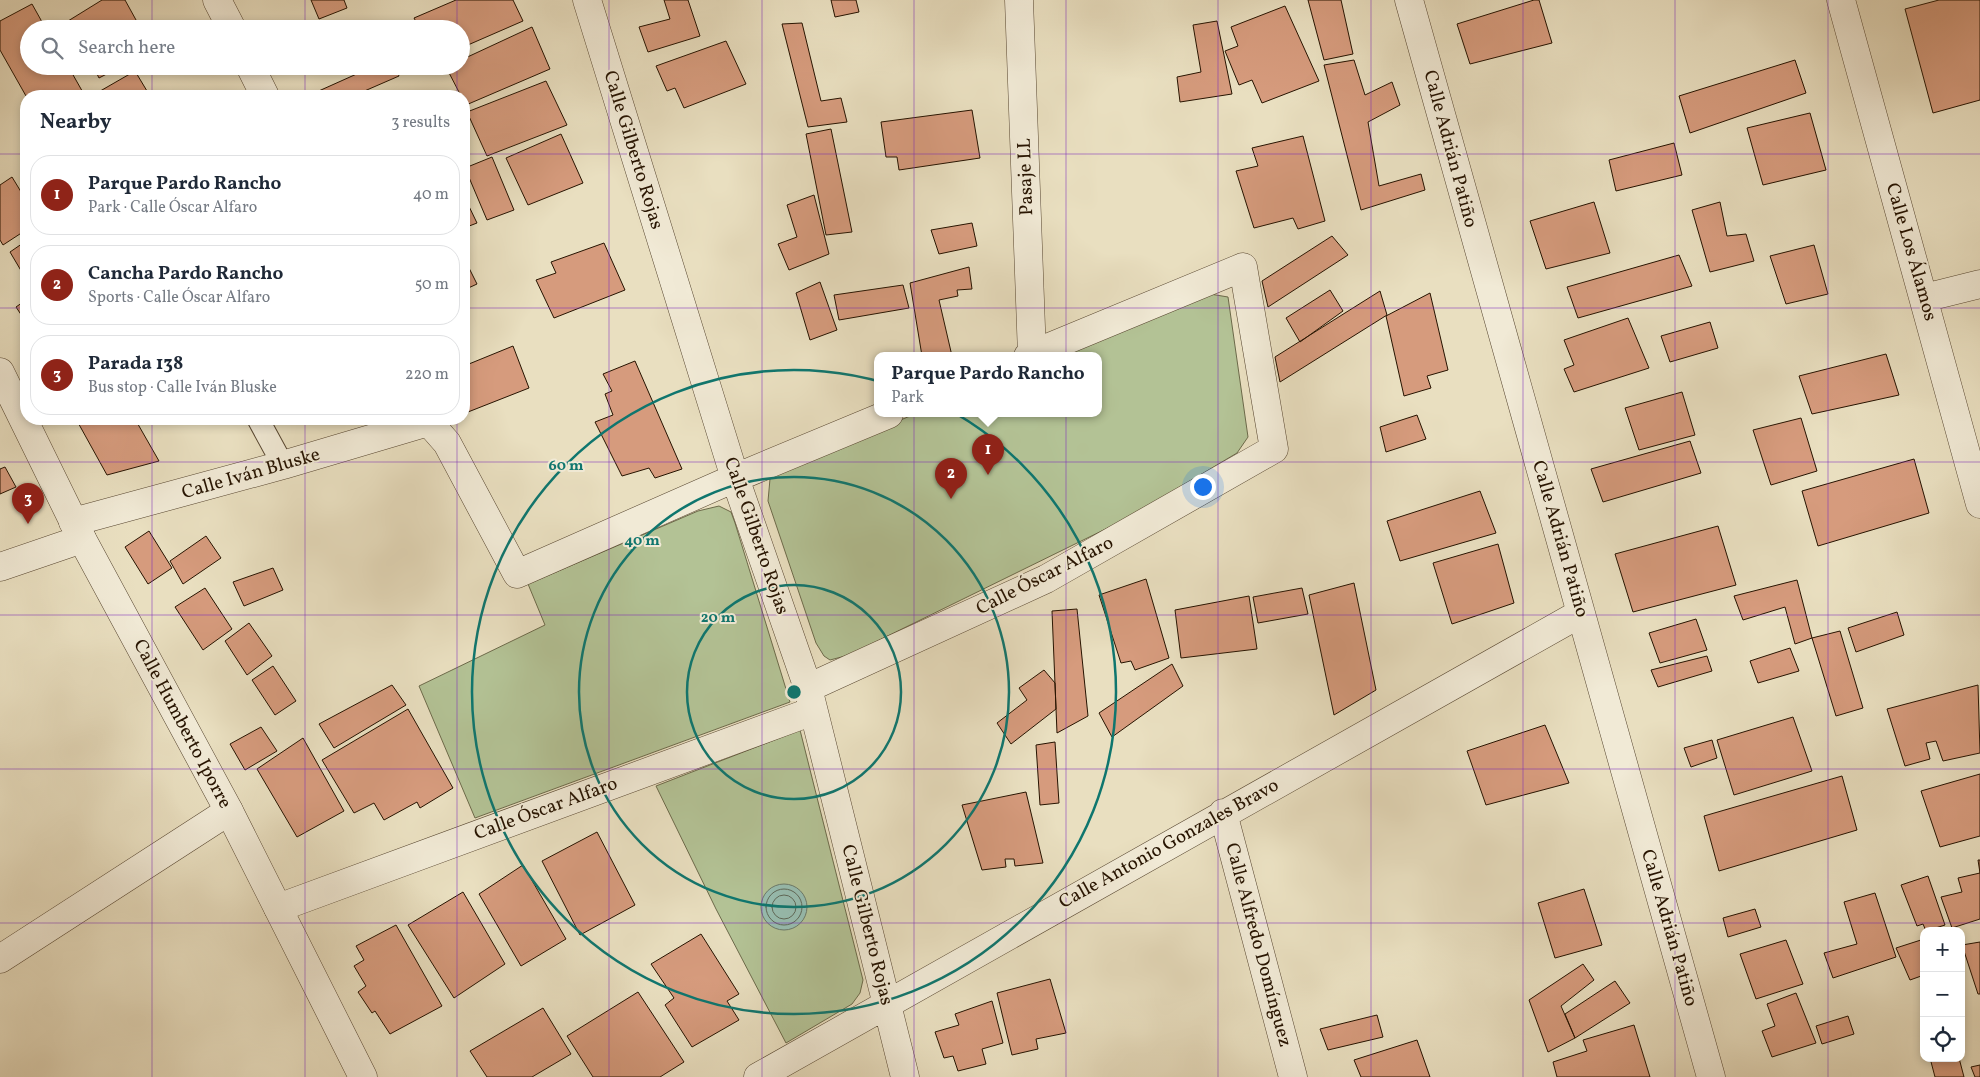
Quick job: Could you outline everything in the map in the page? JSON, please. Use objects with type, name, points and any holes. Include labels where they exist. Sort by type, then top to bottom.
[{"type":"street","points":[[217,0],[227,20]]},
{"type":"street","name":"Calle Gilberto Rojas","points":[[587,0],[735,478],[810,699],[905,1077]]},
{"type":"street","name":"Pasaje LL","points":[[1019,0],[1030,352]]},
{"type":"street","name":"Calle Adrián Patiño","points":[[1409,0],[1506,353],[1582,613],[1711,1077]]},
{"type":"street","name":"Calle Los Álamos","points":[[1841,0],[1980,504]]},
{"type":"street","points":[[254,75],[262,90]]},
{"type":"street","name":"Calle Óscar Alfaro","points":[[278,908],[810,699],[1046,580],[1274,449],[1244,267],[1037,352]]},
{"type":"street","points":[[1924,298],[1980,284]]},
{"type":"street","name":"Calle Humberto Iporre","points":[[0,372],[20,413]]},
{"type":"street","points":[[431,425],[447,443],[517,574],[735,478],[882,417]]},
{"type":"street","name":"Calle Humberto Iporre","points":[[26,425],[77,531],[229,811],[363,1077]]},
{"type":"street","name":"Calle Iván Bluske","points":[[0,567],[77,531],[411,425]]},
{"type":"street","name":"Calle Antonio Gonzales Bravo","points":[[758,1077],[1582,613]]},
{"type":"street","points":[[0,959],[229,811]]},
{"type":"street","name":"Calle Alfredo Domínguez","points":[[1224,813],[1294,1077]]},
{"type":"lane","points":[[261,425],[283,466]]},
{"type":"green space","points":[[1210,294],[1228,297],[1248,437],[1237,453],[1126,519],[849,655],[830,660],[824,656],[816,643],[768,501],[770,479],[779,470],[908,417],[1102,417],[1102,352],[1066,352]]},
{"type":"green space","points":[[719,506],[731,512],[735,523],[790,702],[475,818],[419,686],[545,625],[528,584],[698,511]]},
{"type":"green space","points":[[800,730],[863,980],[860,993],[852,1004],[786,1043],[716,909],[656,786]]},
{"type":"water","points":[[789,884],[801,890],[806,898],[806,916],[801,924],[793,929],[779,930],[767,924],[762,916],[761,902],[767,890],[775,885]]},
{"type":"building","points":[[102,0],[125,0],[136,20],[70,20]]},
{"type":"building","points":[[311,0],[344,0],[347,8],[319,19]]},
{"type":"building","points":[[456,0],[513,0],[523,21],[470,44],[470,20],[415,20],[414,18]]},
{"type":"building","points":[[664,0],[688,0],[700,36],[648,52],[639,27],[670,19]]},
{"type":"building","points":[[831,0],[856,0],[859,12],[835,17]]},
{"type":"building","points":[[1308,0],[1341,0],[1353,54],[1324,60]]},
{"type":"building","points":[[1539,0],[1552,43],[1470,64],[1457,24]]},
{"type":"building","points":[[1939,0],[1980,0],[1980,100],[1933,113],[1905,9]]},
{"type":"building","points":[[32,4],[41,20],[20,20],[20,75],[73,75],[82,90],[23,90],[0,50],[0,21]]},
{"type":"building","points":[[1285,6],[1319,81],[1262,103],[1252,80],[1239,85],[1225,51],[1238,46],[1231,27]]},
{"type":"building","points":[[1217,21],[1232,94],[1180,102],[1177,77],[1201,72],[1193,25]]},
{"type":"building","points":[[802,23],[821,101],[841,98],[847,122],[808,127],[782,24]]},
{"type":"building","points":[[532,27],[550,69],[470,103],[470,90],[458,90],[450,75],[470,75],[470,56]]},
{"type":"building","points":[[726,41],[746,84],[684,108],[675,88],[667,91],[656,66]]},
{"type":"building","points":[[1354,60],[1365,95],[1392,82],[1400,105],[1368,122],[1379,186],[1421,174],[1425,190],[1361,210],[1324,65]]},
{"type":"building","points":[[1795,60],[1806,93],[1690,133],[1679,96]]},
{"type":"building","points":[[128,75],[137,75],[146,90],[102,90]]},
{"type":"building","points":[[354,75],[399,76],[367,90],[321,90]]},
{"type":"building","points":[[546,81],[567,125],[487,156],[470,119],[470,111]]},
{"type":"building","points":[[972,110],[980,158],[899,170],[897,157],[886,157],[881,122]]},
{"type":"building","points":[[1810,113],[1826,170],[1763,185],[1747,128]]},
{"type":"building","points":[[831,129],[852,232],[826,235],[806,134]]},
{"type":"building","points":[[561,134],[583,183],[528,205],[506,158]]},
{"type":"building","points":[[1303,136],[1325,221],[1298,229],[1293,218],[1254,228],[1236,171],[1258,166],[1252,148]]},
{"type":"building","points":[[1674,143],[1682,175],[1616,191],[1609,160]]},
{"type":"building","points":[[492,157],[514,210],[487,220],[470,180],[470,166]]},
{"type":"building","points":[[12,177],[20,190],[20,234],[3,245],[0,240],[0,185]]},
{"type":"building","points":[[814,195],[829,254],[789,270],[778,244],[797,237],[787,205]]},
{"type":"building","points":[[1594,202],[1610,253],[1546,269],[1530,221]]},
{"type":"building","points":[[1720,202],[1727,236],[1746,234],[1754,261],[1710,272],[1692,210]]},
{"type":"building","points":[[470,208],[477,223],[470,226]]},
{"type":"building","points":[[972,223],[977,246],[939,254],[931,230]]},
{"type":"building","points":[[1332,236],[1348,255],[1268,307],[1262,281]]},
{"type":"building","points":[[604,243],[625,290],[554,318],[536,280],[556,273],[551,262]]},
{"type":"building","points":[[20,245],[20,269],[10,252]]},
{"type":"building","points":[[1814,245],[1828,294],[1786,304],[1770,256]]},
{"type":"building","points":[[1679,255],[1692,286],[1578,318],[1567,287]]},
{"type":"building","points":[[969,267],[972,289],[957,290],[958,296],[939,300],[951,352],[921,352],[910,283]]},
{"type":"building","points":[[470,270],[477,284],[470,287]]},
{"type":"building","points":[[820,282],[837,330],[810,340],[796,293]]},
{"type":"building","points":[[903,285],[909,308],[839,320],[834,295]]},
{"type":"building","points":[[1330,290],[1343,311],[1300,342],[1286,318]]},
{"type":"building","points":[[1380,291],[1387,315],[1280,382],[1275,357]]},
{"type":"building","points":[[1430,293],[1448,370],[1427,376],[1431,388],[1404,396],[1386,316]]},
{"type":"building","points":[[20,304],[20,313],[16,307]]},
{"type":"building","points":[[1628,318],[1649,368],[1574,392],[1564,369],[1574,365],[1564,340]]},
{"type":"building","points":[[1710,322],[1718,348],[1670,362],[1661,336]]},
{"type":"building","points":[[513,346],[529,388],[470,411],[470,364]]},
{"type":"building","points":[[1886,354],[1899,395],[1812,414],[1799,376]]},
{"type":"building","points":[[635,361],[682,469],[655,478],[649,468],[622,476],[595,422],[613,415],[605,394],[612,391],[603,374]]},
{"type":"building","points":[[1682,392],[1695,435],[1639,450],[1625,408]]},
{"type":"building","points":[[1417,415],[1426,439],[1386,452],[1380,427]]},
{"type":"building","points":[[1801,418],[1817,471],[1771,485],[1753,430]]},
{"type":"building","points":[[79,425],[138,425],[159,461],[107,475]]},
{"type":"building","points":[[1690,441],[1701,473],[1603,502],[1591,469]]},
{"type":"building","points":[[1914,459],[1929,513],[1818,546],[1802,491]]},
{"type":"building","points":[[5,467],[16,487],[0,494],[0,469]]},
{"type":"building","points":[[1480,491],[1496,533],[1400,561],[1387,521]]},
{"type":"building","points":[[1718,526],[1736,585],[1633,612],[1615,554]]},
{"type":"building","points":[[149,531],[172,568],[148,584],[125,547]]},
{"type":"building","points":[[206,536],[221,558],[183,584],[170,561]]},
{"type":"building","points":[[1498,544],[1514,603],[1452,624],[1433,563]]},
{"type":"building","points":[[273,568],[283,590],[244,606],[233,582]]},
{"type":"building","points":[[1146,579],[1169,658],[1135,670],[1131,661],[1121,663],[1099,595]]},
{"type":"building","points":[[1797,580],[1812,638],[1795,644],[1785,607],[1743,620],[1734,596]]},
{"type":"building","points":[[1354,583],[1376,690],[1334,715],[1309,595]]},
{"type":"building","points":[[205,588],[232,629],[203,650],[175,607]]},
{"type":"building","points":[[1302,588],[1308,614],[1258,623],[1253,597]]},
{"type":"building","points":[[1249,596],[1257,649],[1181,658],[1175,610]]},
{"type":"building","points":[[1077,609],[1088,716],[1057,733],[1052,611]]},
{"type":"building","points":[[1897,612],[1904,635],[1856,652],[1848,628]]},
{"type":"building","points":[[1696,619],[1707,650],[1660,663],[1649,633]]},
{"type":"building","points":[[249,623],[272,656],[247,675],[225,641]]},
{"type":"building","points":[[1840,631],[1863,708],[1836,716],[1812,638]]},
{"type":"building","points":[[1790,648],[1799,671],[1758,683],[1750,661]]},
{"type":"building","points":[[1707,656],[1712,671],[1658,687],[1651,670]]},
{"type":"building","points":[[1172,664],[1183,686],[1112,737],[1099,713]]},
{"type":"building","points":[[273,666],[296,701],[275,715],[252,680]]},
{"type":"building","points":[[1044,670],[1055,683],[1056,709],[1011,744],[997,723],[1027,700],[1019,688]]},
{"type":"building","points":[[392,685],[406,705],[334,748],[319,724]]},
{"type":"building","points":[[1978,685],[1980,753],[1943,761],[1936,741],[1926,743],[1930,759],[1905,766],[1887,709]]},
{"type":"building","points":[[408,709],[453,788],[420,808],[417,802],[384,820],[374,803],[354,813],[322,760]]},
{"type":"building","points":[[1793,717],[1812,771],[1734,795],[1717,740]]},
{"type":"building","points":[[1545,725],[1569,783],[1486,805],[1467,751]]},
{"type":"building","points":[[261,727],[277,751],[245,770],[230,744]]},
{"type":"building","points":[[303,738],[344,811],[297,837],[257,769]]},
{"type":"building","points":[[1712,740],[1717,758],[1691,767],[1684,748]]},
{"type":"building","points":[[1055,742],[1059,803],[1040,805],[1036,745]]},
{"type":"building","points":[[1980,774],[1980,836],[1940,847],[1921,791]]},
{"type":"building","points":[[1842,776],[1857,830],[1719,871],[1704,816]]},
{"type":"building","points":[[1026,792],[1043,863],[1015,866],[1014,859],[1005,859],[1006,867],[982,870],[962,805]]},
{"type":"building","points":[[597,832],[635,905],[580,935],[542,861]]},
{"type":"building","points":[[523,865],[566,939],[521,966],[479,894]]},
{"type":"building","points":[[1980,873],[1980,919],[1952,927],[1941,897],[1962,892],[1958,878]]},
{"type":"building","points":[[1928,876],[1945,925],[1924,927],[1923,924],[1917,926],[1901,885]]},
{"type":"building","points":[[1584,889],[1602,945],[1555,958],[1538,903]]},
{"type":"building","points":[[463,892],[505,964],[454,998],[408,925]]},
{"type":"building","points":[[1875,893],[1896,957],[1833,978],[1824,953],[1857,944],[1844,902]]},
{"type":"building","points":[[1755,909],[1761,927],[1728,937],[1723,918]]},
{"type":"building","points":[[396,925],[442,1006],[390,1034],[375,1011],[372,1013],[358,992],[366,986],[354,966],[364,960],[356,946]]},
{"type":"building","points":[[701,934],[739,994],[727,1001],[739,1020],[692,1047],[665,1005],[674,998],[651,964]]},
{"type":"building","points":[[1786,940],[1803,984],[1756,999],[1740,954]]},
{"type":"building","points":[[1920,940],[1920,976],[1910,980],[1896,948]]},
{"type":"building","points":[[1980,942],[1980,994],[1978,994],[1965,954],[1965,944]]},
{"type":"building","points":[[1583,964],[1594,980],[1561,1006],[1575,1038],[1548,1052],[1529,1000]]},
{"type":"building","points":[[1050,979],[1066,1033],[1036,1039],[1038,1049],[1012,1055],[997,993]]},
{"type":"building","points":[[1615,981],[1630,1003],[1575,1038],[1565,1014]]},
{"type":"building","points":[[638,992],[684,1062],[660,1077],[593,1077],[567,1036]]},
{"type":"building","points":[[1796,993],[1816,1043],[1772,1057],[1762,1031],[1775,1026],[1767,1004]]},
{"type":"building","points":[[992,1001],[1003,1043],[982,1049],[986,1064],[958,1071],[953,1056],[944,1058],[935,1032],[959,1025],[955,1014]]},
{"type":"building","points":[[543,1008],[571,1054],[532,1077],[487,1077],[470,1051]]},
{"type":"building","points":[[1377,1015],[1383,1037],[1328,1050],[1320,1029]]},
{"type":"building","points":[[1848,1016],[1854,1034],[1822,1044],[1816,1026]]},
{"type":"building","points":[[1634,1025],[1650,1077],[1557,1077],[1553,1062],[1587,1051],[1583,1040]]},
{"type":"building","points":[[1417,1040],[1430,1077],[1361,1077],[1354,1060]]},
{"type":"building","points":[[1931,1062],[1960,1062],[1964,1077],[1935,1077]]},
{"type":"building","points":[[1980,1065],[1980,1077],[1975,1077],[1971,1067]]},
{"type":"place","name":"Parque Pardo Rancho","points":[[988,475]]},
{"type":"place","name":"Cancha Pardo Rancho","points":[[951,499]]},
{"type":"place","name":"Parada 138","points":[[28,524]]}]
